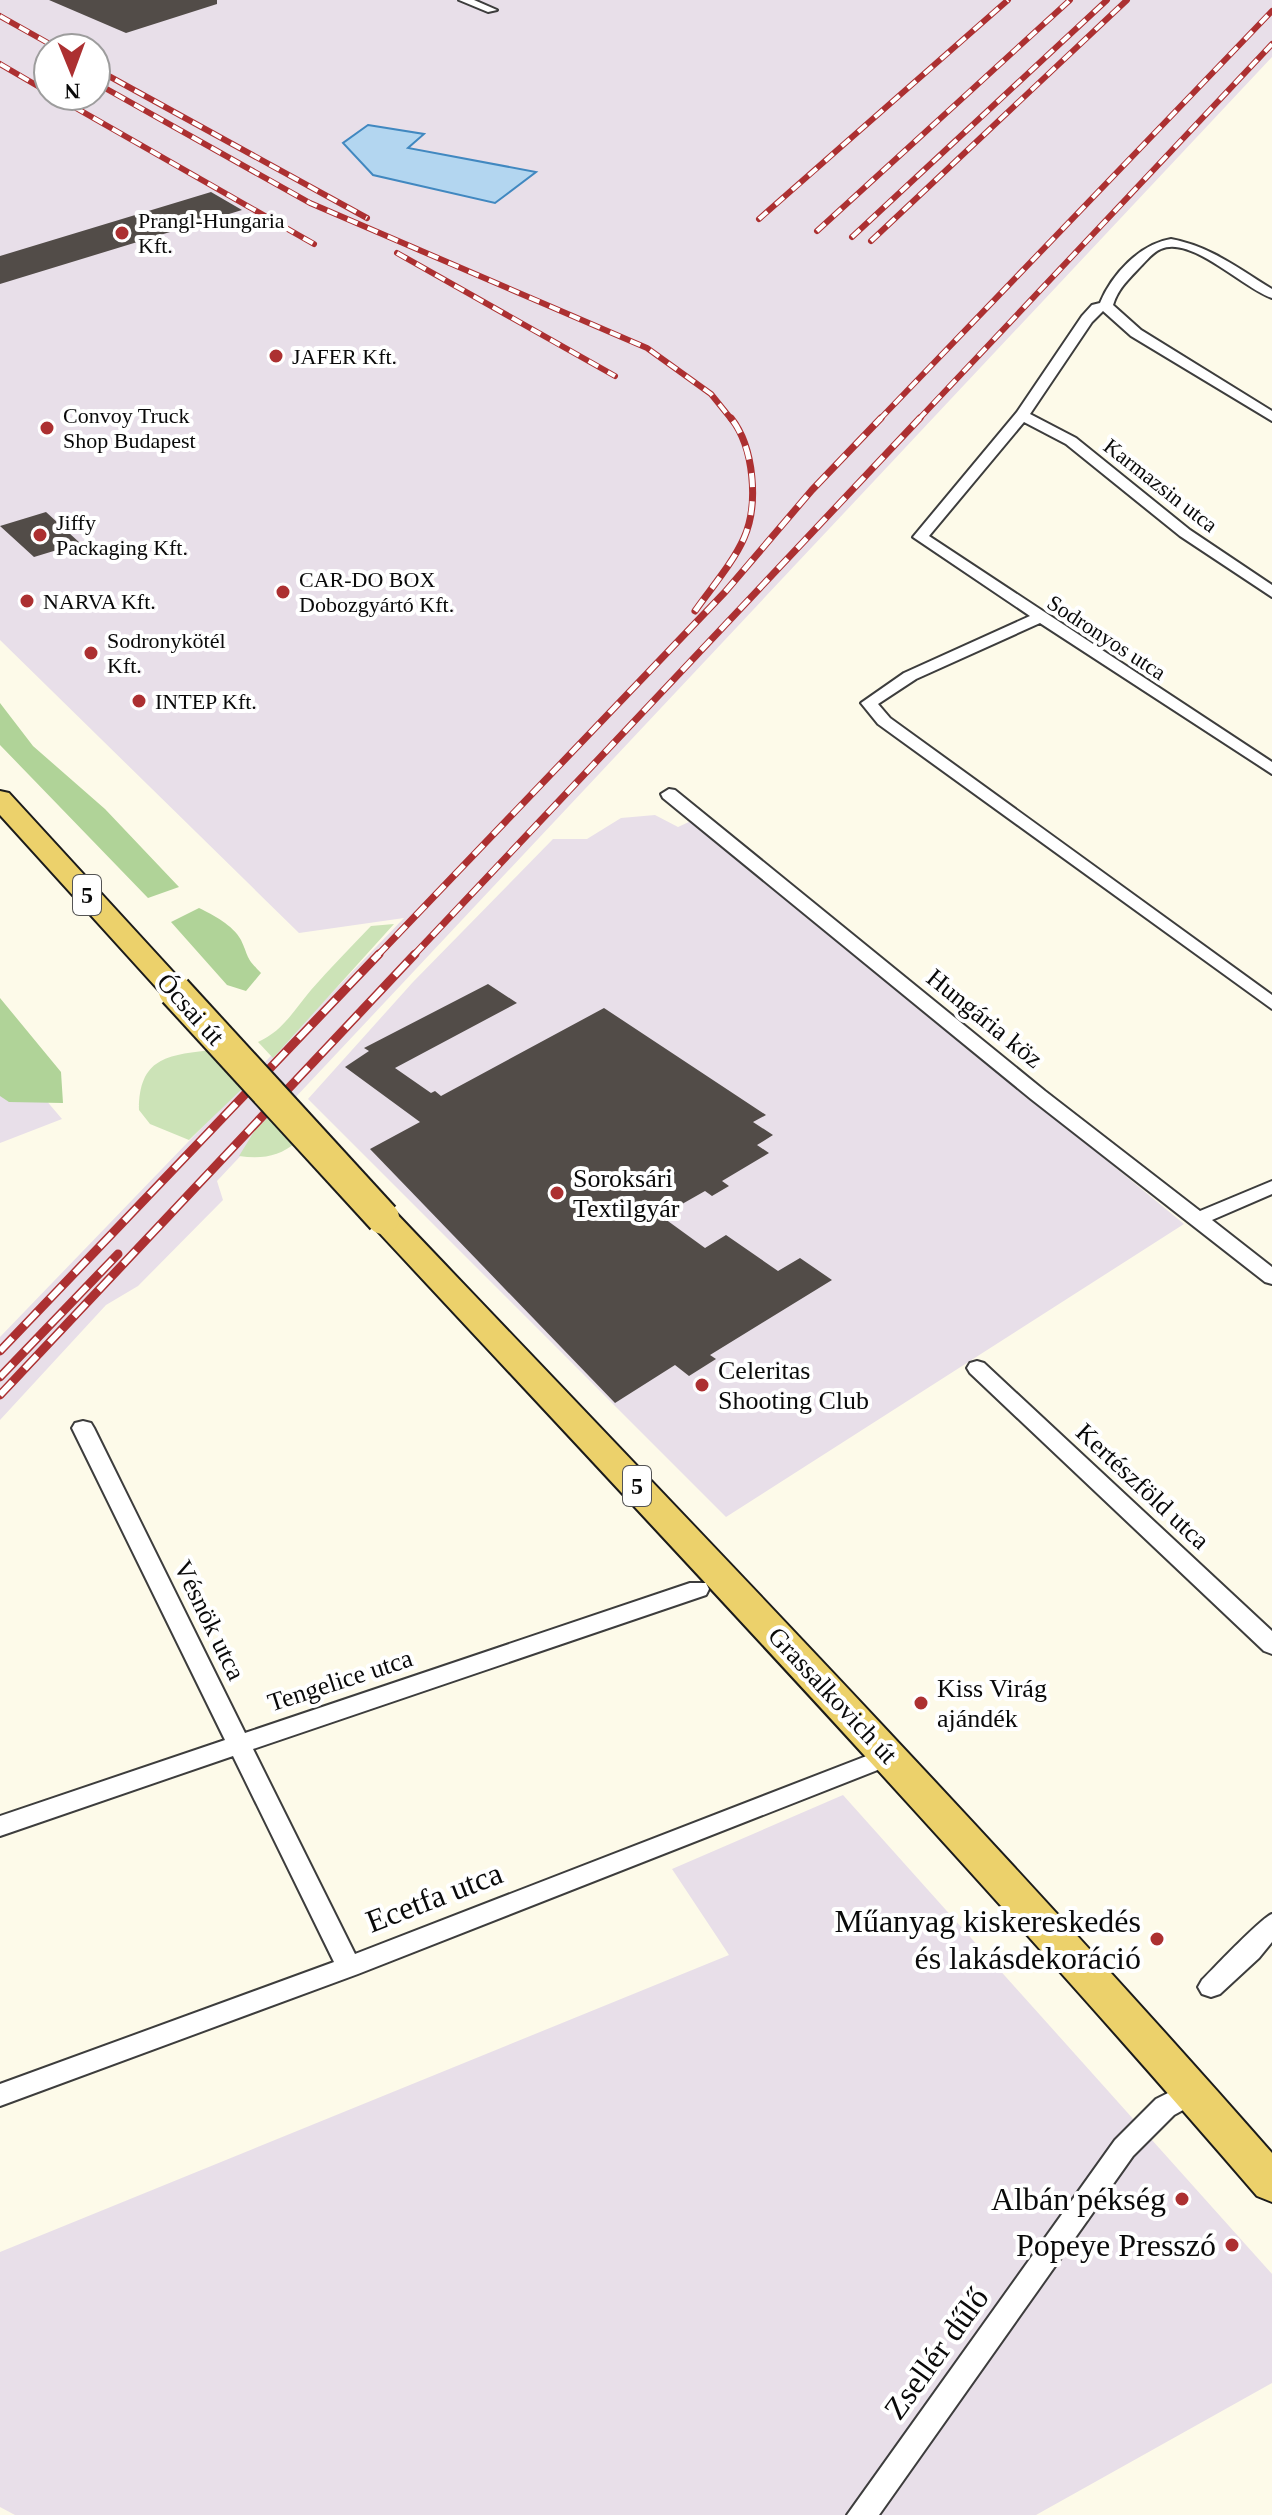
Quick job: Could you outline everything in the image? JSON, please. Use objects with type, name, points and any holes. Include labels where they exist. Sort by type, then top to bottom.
[{"type":"main road","name":"Ócsai út","points":[[0,799],[383,1218]]},
{"type":"main road","name":"Grassalkovich út","points":[[383,1218],[890,1756],[1194,2091],[1272,2183]]},
{"type":"main road","points":[[1230,2133],[1272,2152]]},
{"type":"street","points":[[464,0],[492,10]]},
{"type":"street","points":[[1106,306],[1109,296],[1133,266],[1158,245],[1169,243],[1195,248],[1272,294]]},
{"type":"street","points":[[1106,306],[1136,333],[1272,417]]},
{"type":"street","points":[[1022,415],[1087,319],[1097,308],[1106,306]]},
{"type":"street","name":"Sodronyos utca","points":[[1022,415],[920,537],[1038,618],[1272,769]]},
{"type":"street","name":"Karmazsin utca","points":[[1022,415],[1071,441],[1185,533],[1272,592]]},
{"type":"street","points":[[1038,618],[910,676],[869,703],[884,721],[1272,1004]]},
{"type":"street","name":"Hungária köz","points":[[669,794],[1038,1095],[1272,1277]]},
{"type":"street","points":[[1200,1218],[1272,1187]]},
{"type":"street","name":"Kertészföld utca","points":[[977,1368],[1272,1645]]},
{"type":"street","name":"Vésnök utca","points":[[83,1428],[349,1967]]},
{"type":"street","name":"Tengelice utca","points":[[0,1826],[698,1589]]},
{"type":"street","name":"Ecetfa utca","points":[[0,2095],[349,1967],[890,1756]]},
{"type":"street","points":[[1211,1987],[1250,1951],[1272,1924]]},
{"type":"street","name":"Zsellér dűlő","points":[[862,2515],[1124,2148],[1165,2107],[1194,2091]]},
{"type":"shaded area","points":[[0,0],[1272,0],[1272,57],[217,1181],[223,1200],[138,1286],[106,1305],[0,1420],[0,1337],[404,918],[299,933],[0,640]]},
{"type":"shaded area","points":[[655,815],[678,827],[691,821],[715,838],[1184,1224],[726,1517],[308,1099],[413,982],[553,839],[587,839],[621,818]]},
{"type":"shaded area","points":[[0,1046],[62,1119],[0,1143]]},
{"type":"shaded area","points":[[843,1795],[1272,2274],[1272,2383],[1036,2515],[15,2515],[0,2507],[0,2252],[729,1955],[672,1869]]},
{"type":"green space","points":[[0,703],[33,746],[105,809],[179,887],[148,898],[0,745]]},
{"type":"green space","points":[[199,908],[233,930],[261,973],[246,991],[227,985],[171,922]]},
{"type":"green space","points":[[394,924],[273,1058],[258,1042],[282,1026],[371,926]]},
{"type":"green space","points":[[0,998],[61,1072],[63,1103],[9,1102],[0,1096]]},
{"type":"green space","points":[[211,1050],[244,1087],[189,1140],[150,1124],[139,1110],[140,1093],[150,1069],[169,1057]]},
{"type":"green space","points":[[272,1114],[296,1142],[270,1156],[239,1156],[255,1130]]},
{"type":"water","points":[[368,125],[424,134],[408,148],[536,172],[495,203],[373,175],[343,143]]},
{"type":"building","points":[[49,0],[217,0],[217,4],[126,33]]},
{"type":"building","name":"Prangl-Hungaria Kft.","points":[[211,192],[242,210],[0,284],[0,256]]},
{"type":"building","name":"Jiffy Packaging Kft.","points":[[46,512],[80,543],[34,557],[0,526]]},
{"type":"building","name":"Soroksári Textilgyár","points":[[488,984],[517,1003],[395,1068],[431,1093],[435,1091],[441,1096],[604,1008],[766,1115],[753,1122],[773,1135],[757,1145],[769,1153],[722,1181],[729,1186],[712,1196],[705,1191],[661,1216],[705,1248],[726,1235],[778,1271],[800,1258],[832,1280],[710,1355],[716,1359],[689,1376],[675,1365],[615,1403],[370,1149],[420,1122],[345,1067],[369,1051],[364,1048]]},
{"type":"railway","points":[[759,219],[1008,0]]},
{"type":"railway","points":[[817,231],[1070,0]]},
{"type":"railway","points":[[852,237],[1107,0]]},
{"type":"railway","points":[[871,241],[1127,0]]},
{"type":"railway","points":[[879,420],[1272,11]]},
{"type":"railway","points":[[0,16],[32,34]]},
{"type":"railway","points":[[918,420],[1272,44]]},
{"type":"railway","points":[[0,64],[32,83]]},
{"type":"railway","points":[[112,78],[367,218]]},
{"type":"railway","points":[[112,92],[310,203],[647,348],[711,394],[732,420]]},
{"type":"railway","points":[[83,112],[314,244]]},
{"type":"railway","points":[[397,253],[615,376]]},
{"type":"railway","points":[[695,611],[734,557],[744,538],[752,509],[749,460],[745,444],[731,418]]},
{"type":"railway","points":[[377,956],[725,592],[812,490],[881,418]]},
{"type":"railway","points":[[413,956],[920,418]]},
{"type":"railway","points":[[0,1351],[379,954]]},
{"type":"railway","points":[[0,1395],[415,954]]},
{"type":"railway","points":[[0,1377],[118,1254]]},
{"type":"place","name":"Prangl-Hungaria Kft.","points":[[122,233]]},
{"type":"place","name":"JAFER Kft.","points":[[276,356]]},
{"type":"place","name":"Convoy Truck Shop Budapest","points":[[47,428]]},
{"type":"place","name":"Jiffy Packaging Kft.","points":[[40,535]]},
{"type":"place","name":"CAR-DO BOX Dobozgyártó Kft.","points":[[283,592]]},
{"type":"place","name":"NARVA Kft.","points":[[27,601]]},
{"type":"place","name":"Sodronykötél Kft.","points":[[91,653]]},
{"type":"place","name":"INTEP Kft.","points":[[139,701]]},
{"type":"place","name":"Soroksári Textilgyár","points":[[557,1193]]},
{"type":"place","name":"Celeritas Shooting Club","points":[[702,1385]]},
{"type":"place","name":"Kiss Virág ajándék","points":[[921,1703]]},
{"type":"place","name":"Műanyag kiskereskedés és lakásdekoráció","points":[[1157,1939]]},
{"type":"place","name":"Albán pékség","points":[[1182,2199]]},
{"type":"place","name":"Popeye Presszó","points":[[1232,2245]]}]
